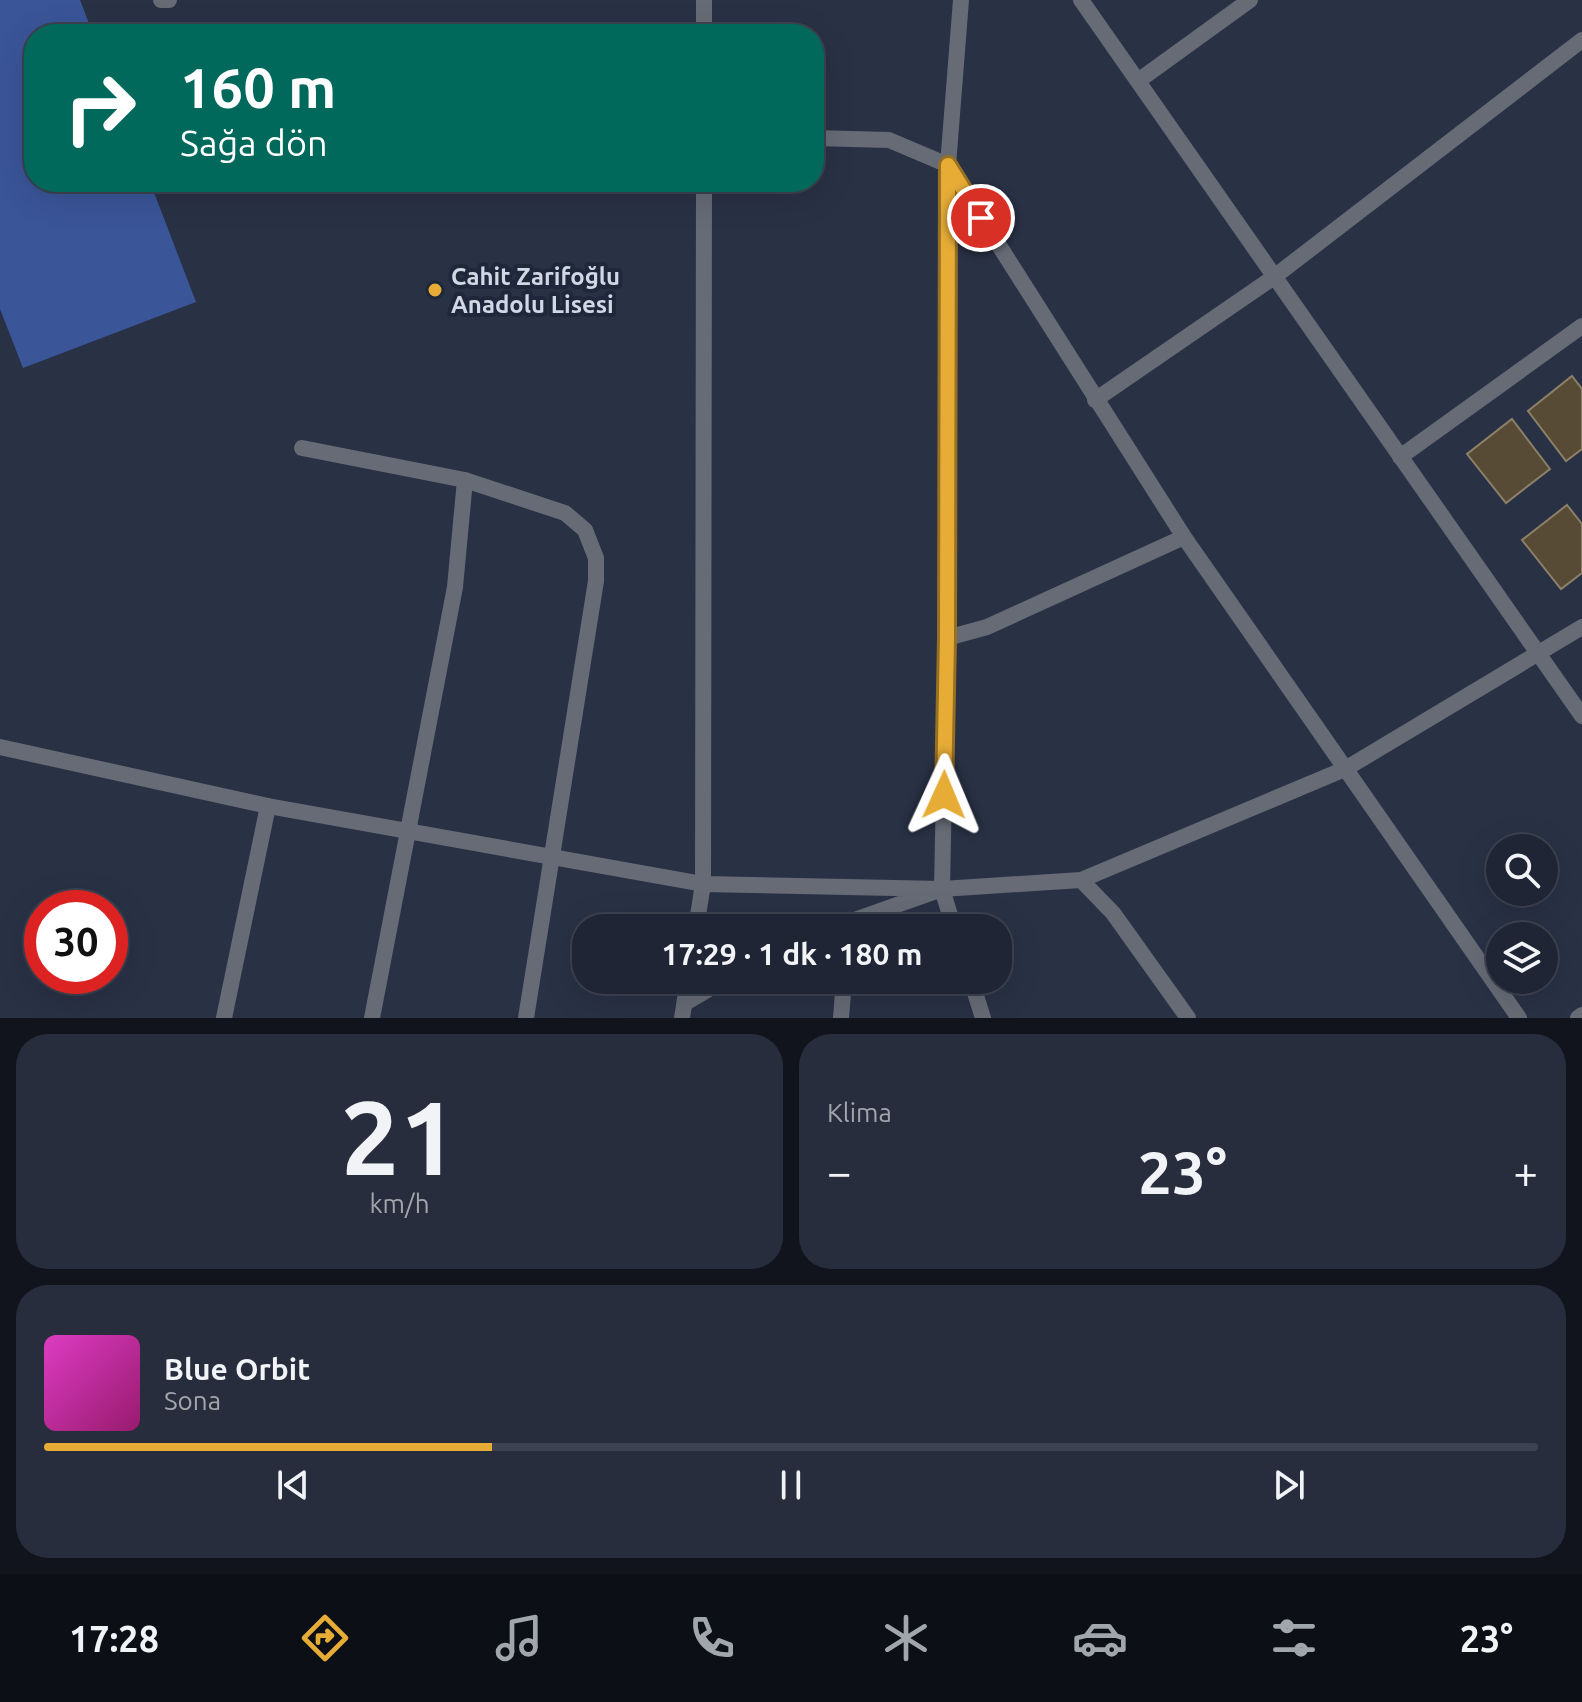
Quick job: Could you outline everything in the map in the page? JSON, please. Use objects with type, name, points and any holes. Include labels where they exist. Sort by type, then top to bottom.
[{"type":"street","points":[[161,0],[169,0]]},
{"type":"street","points":[[704,0],[704,24]]},
{"type":"street","points":[[950,914],[942,889],[947,638],[948,165],[961,0]]},
{"type":"street","points":[[1081,0],[1582,716]]},
{"type":"street","points":[[1138,81],[1250,0]]},
{"type":"street","points":[[1095,400],[1274,277],[1582,40]]},
{"type":"street","points":[[824,138],[889,140],[948,165],[1184,537],[1519,1018]]},
{"type":"street","points":[[698,914],[703,884],[704,192]]},
{"type":"street","points":[[1400,457],[1582,326]]},
{"type":"street","points":[[302,448],[465,480],[565,513],[585,530],[596,558],[596,581],[526,1018]]},
{"type":"street","points":[[372,1018],[455,587],[465,480]]},
{"type":"street","points":[[947,638],[987,627],[1184,537]]},
{"type":"street","points":[[0,747],[268,806],[703,884],[942,889],[1081,880],[1345,769],[1582,627]]},
{"type":"street","points":[[224,1018],[268,806]]},
{"type":"street","points":[[1081,880],[1113,913],[1188,1018]]},
{"type":"street","points":[[875,914],[942,889]]},
{"type":"street","points":[[683,1011],[705,994]]},
{"type":"street","points":[[841,1018],[843,994]]},
{"type":"street","points":[[975,994],[983,1018]]},
{"type":"shaded area","points":[[0,0],[80,0],[89,24],[24,24],[24,192],[154,192],[196,302],[23,368],[0,309]]},
{"type":"building","points":[[1572,376],[1582,389],[1582,449],[1566,461],[1528,411]]},
{"type":"building","points":[[1512,419],[1550,469],[1506,503],[1467,454]]},
{"type":"building","points":[[1567,505],[1582,524],[1582,573],[1561,589],[1522,540]]},
{"type":"place","name":"Cahit Zarifoğlu Anadolu Lisesi","points":[[435,290]]},
{"type":"route","points":[[944,795],[948,165],[981,218]]}]
